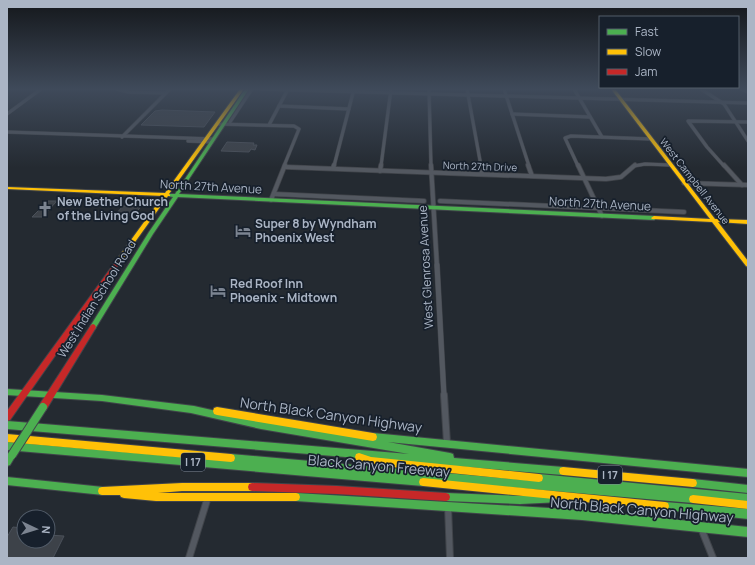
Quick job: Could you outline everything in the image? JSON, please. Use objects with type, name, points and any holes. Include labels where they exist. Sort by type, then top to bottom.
[{"type":"main road","name":"West Indian School Road","points":[[223,123],[227,115]]},
{"type":"main road","name":"West Indian School Road","points":[[7,417],[165,195],[229,115]]},
{"type":"main road","name":"West Campbell Avenue","points":[[632,115],[748,265]]},
{"type":"main road","name":"West Indian School Road","points":[[7,462],[175,196],[208,140]]},
{"type":"main road","name":"North 27th Avenue","points":[[7,188],[271,200],[414,203],[434,207],[451,205],[602,216],[748,222]]},
{"type":"main road","name":"North Black Canyon Highway","points":[[7,392],[51,393],[115,399],[192,410],[235,413],[380,438],[447,443],[748,473]]},
{"type":"main road","points":[[192,410],[214,416],[288,430],[424,451],[472,463]]},
{"type":"main road","name":"Black Canyon Freeway","points":[[7,425],[472,463],[748,489]]},
{"type":"main road","points":[[7,438],[580,488],[748,505]]},
{"type":"main road","name":"Black Canyon Freeway","points":[[7,446],[580,496],[748,514]]},
{"type":"main road","points":[[353,454],[371,461],[748,498]]},
{"type":"main road","name":"North Black Canyon Highway","points":[[7,481],[136,496],[314,497],[582,515],[748,532]]},
{"type":"main road","points":[[102,491],[141,488],[273,487],[536,501],[580,496]]},
{"type":"street","points":[[122,137],[144,115]]},
{"type":"street","name":"West Indian School Road","points":[[223,123],[230,115]]},
{"type":"street","points":[[268,125],[274,115]]},
{"type":"street","points":[[333,168],[347,115]]},
{"type":"street","points":[[380,170],[388,115]]},
{"type":"street","name":"West Glenrosa Avenue","points":[[431,115],[432,172],[447,443]]},
{"type":"street","points":[[472,115],[482,174]]},
{"type":"street","points":[[512,115],[532,176]]},
{"type":"street","points":[[548,115],[590,117],[602,137]]},
{"type":"street","points":[[731,115],[743,136],[748,141]]},
{"type":"street","points":[[742,185],[707,147],[688,121],[748,122]]},
{"type":"street","points":[[223,123],[298,127],[300,130],[271,200]]},
{"type":"street","points":[[7,132],[161,138],[166,140],[208,140]]},
{"type":"street","points":[[602,216],[566,141],[566,137],[650,139]]},
{"type":"street","name":"North 27th Drive","points":[[285,167],[616,178],[624,175],[632,166],[640,164],[670,165]]},
{"type":"street","points":[[684,182],[748,185]]},
{"type":"street","name":"North 27th Avenue","points":[[274,194],[414,203],[424,201]]},
{"type":"street","name":"North 27th Avenue","points":[[440,201],[451,205],[598,208],[684,212]]},
{"type":"street","points":[[189,558],[208,496]]},
{"type":"street","points":[[448,506],[450,558]]},
{"type":"street","points":[[700,527],[713,558]]},
{"type":"building","points":[[151,115],[213,115],[204,127],[141,125]]},
{"type":"building","points":[[227,142],[254,143],[253,145],[257,145],[255,150],[251,149],[249,152],[221,151]]},
{"type":"building","name":"New Bethel Church of the Living God","points":[[48,201],[57,201],[42,217],[32,217]]},
{"type":"building","points":[[123,206],[141,206],[134,216],[115,215]]},
{"type":"building","points":[[13,527],[16,527],[16,549],[56,549],[56,536],[64,536],[53,558],[7,558],[7,537]]},
{"type":"traffic: fast","points":[[93,327],[151,233],[229,115]]},
{"type":"traffic: fast","points":[[168,195],[654,218]]},
{"type":"traffic: fast","points":[[7,392],[102,398],[194,410]]},
{"type":"traffic: fast","points":[[12,455],[43,407]]},
{"type":"traffic: fast","points":[[192,410],[261,425],[450,457]]},
{"type":"traffic: fast","points":[[7,425],[563,471]]},
{"type":"traffic: fast","points":[[373,437],[748,473]]},
{"type":"traffic: fast","points":[[7,446],[423,482]]},
{"type":"traffic: fast","points":[[7,462],[12,455]]},
{"type":"traffic: fast","points":[[231,458],[693,499]]},
{"type":"traffic: fast","points":[[539,478],[748,498]]},
{"type":"traffic: fast","points":[[7,481],[103,491]]},
{"type":"traffic: fast","points":[[693,483],[748,489]]},
{"type":"traffic: fast","points":[[296,497],[582,515],[748,532]]},
{"type":"traffic: fast","points":[[446,497],[520,500],[561,498]]},
{"type":"traffic: fast","points":[[665,506],[748,514]]},
{"type":"traffic: slow","points":[[118,262],[223,115]]},
{"type":"traffic: slow","points":[[633,115],[748,265]]},
{"type":"traffic: slow","points":[[7,188],[168,195]]},
{"type":"traffic: slow","points":[[654,218],[748,222]]},
{"type":"traffic: slow","points":[[217,411],[373,437]]},
{"type":"traffic: slow","points":[[7,438],[231,458]]},
{"type":"traffic: slow","points":[[359,457],[371,461],[539,478]]},
{"type":"traffic: slow","points":[[563,471],[693,483]]},
{"type":"traffic: slow","points":[[423,482],[665,506]]},
{"type":"traffic: slow","points":[[102,491],[182,487],[252,487]]},
{"type":"traffic: slow","points":[[124,494],[156,497],[296,497]]},
{"type":"traffic: slow","points":[[693,499],[748,505]]},
{"type":"traffic: jam","points":[[7,417],[118,262]]},
{"type":"traffic: jam","points":[[43,407],[93,327]]},
{"type":"traffic: jam","points":[[252,487],[337,490],[446,497]]},
{"type":"place","name":"New Bethel Church of the Living God","points":[[45,209]]},
{"type":"place","name":"Super 8 by Wyndham Phoenix West","points":[[243,231]]},
{"type":"place","name":"Red Roof Inn Phoenix - Midtown","points":[[218,291]]}]
